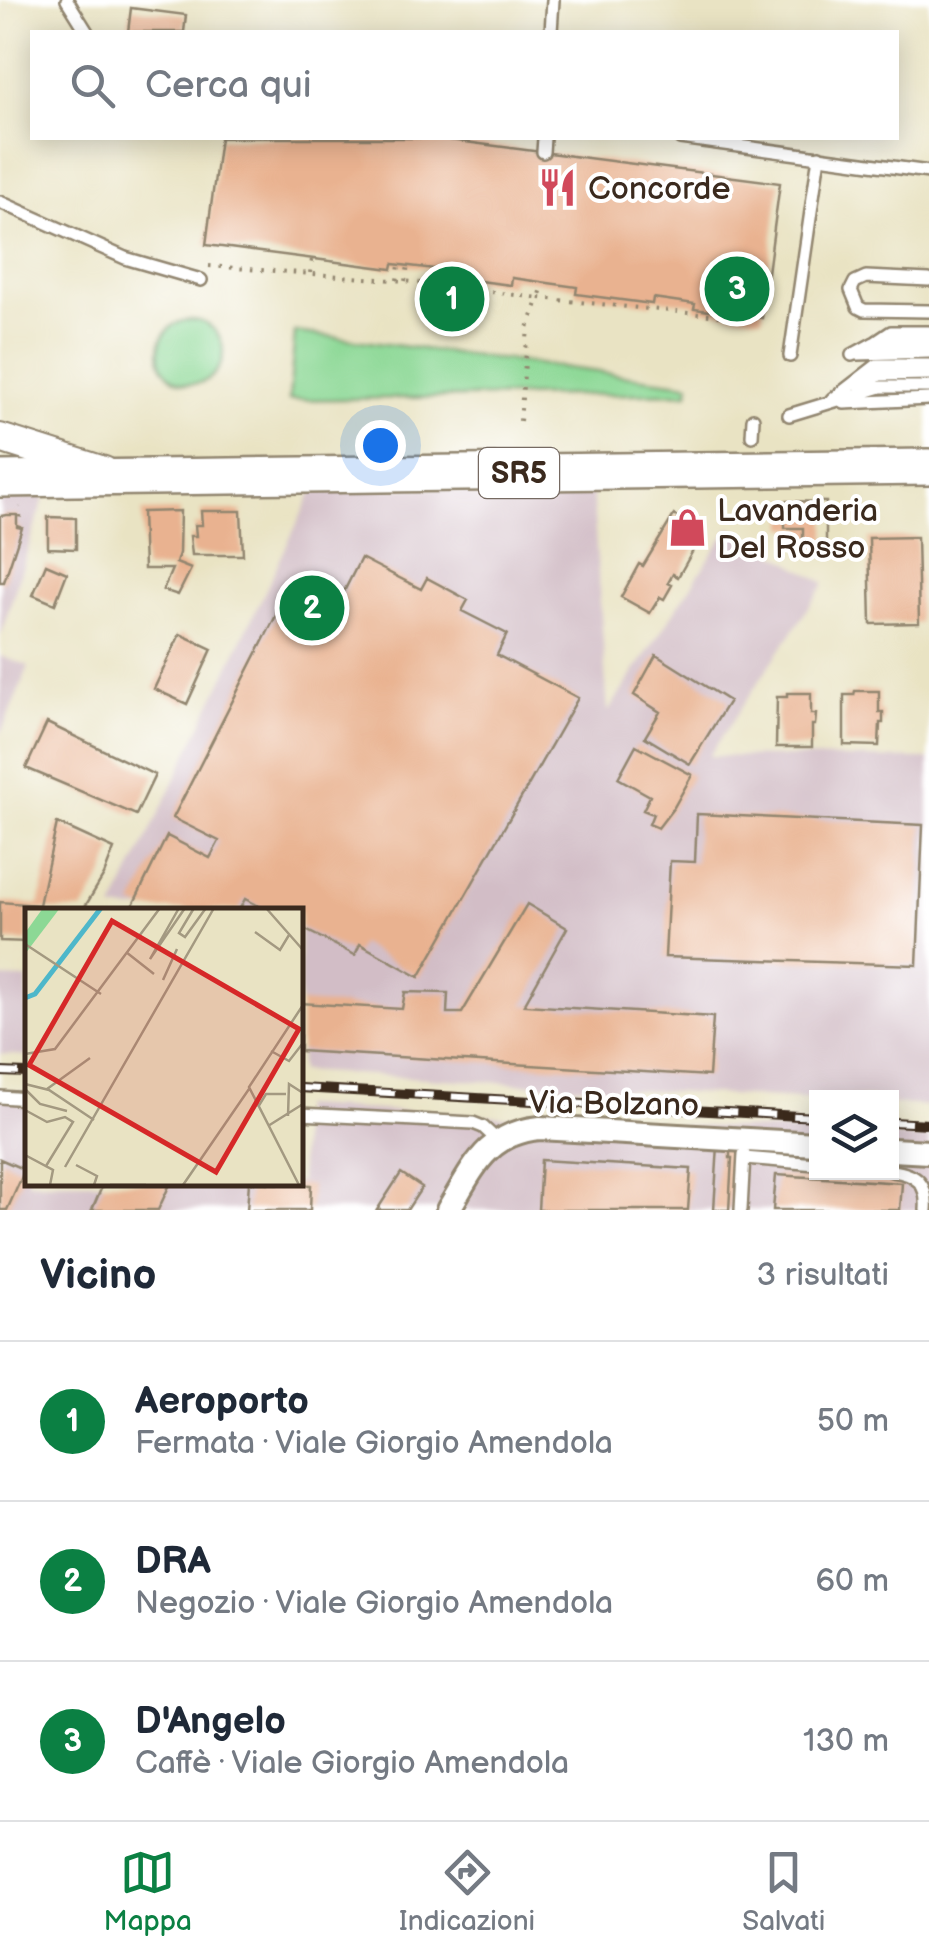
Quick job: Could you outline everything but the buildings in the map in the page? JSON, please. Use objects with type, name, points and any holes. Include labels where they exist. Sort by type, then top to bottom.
[{"type":"main road","name":"SR5","points":[[11,491],[129,478],[929,466]]},
{"type":"street","points":[[0,438],[129,478]]},
{"type":"street","name":"Via Bolzano","points":[[448,1210],[478,1161],[498,1141],[524,1129],[744,1149],[809,1144]]},
{"type":"street","points":[[899,1150],[929,1152]]},
{"type":"lane","points":[[68,0],[86,30]]},
{"type":"lane","points":[[551,30],[553,0]]},
{"type":"lane","points":[[543,152],[544,140]]},
{"type":"lane","points":[[695,140],[929,172]]},
{"type":"lane","points":[[790,356],[819,156]]},
{"type":"lane","points":[[0,202],[126,258],[202,280]]},
{"type":"lane","points":[[929,280],[866,277],[851,290],[854,302],[864,310],[929,311]]},
{"type":"lane","points":[[929,332],[892,332],[852,354],[929,352]]},
{"type":"lane","points":[[874,343],[929,342]]},
{"type":"lane","points":[[825,404],[877,366],[929,365]]},
{"type":"lane","points":[[825,404],[880,375],[929,374]]},
{"type":"lane","points":[[789,415],[881,387],[929,388]]},
{"type":"lane","points":[[825,404],[929,400]]},
{"type":"lane","points":[[752,436],[753,420]]},
{"type":"lane","points":[[823,468],[878,454]]},
{"type":"lane","points":[[0,1097],[25,1098]]},
{"type":"lane","points":[[302,1114],[473,1123],[483,1126],[498,1141]]},
{"type":"lane","points":[[741,1210],[744,1149],[809,1163]]},
{"type":"lane","points":[[899,1172],[906,1172],[925,1188],[926,1210]]},
{"type":"path","points":[[310,274],[312,258]]},
{"type":"path","points":[[199,265],[397,280],[759,320]]},
{"type":"path","points":[[397,280],[399,265]]},
{"type":"path","points":[[405,281],[408,266]]},
{"type":"path","points":[[520,421],[528,328],[544,282]]},
{"type":"path","points":[[678,312],[679,302]]},
{"type":"path","points":[[688,313],[690,304]]},
{"type":"path","points":[[11,491],[20,528]]},
{"type":"shaded area","points":[[314,488],[592,488],[608,712],[730,527],[825,583],[709,756],[929,759],[929,1106],[899,1104],[899,1090],[809,1090],[809,1100],[302,1071],[302,908],[114,908]]},
{"type":"shaded area","points":[[45,496],[0,637],[0,498]]},
{"type":"shaded area","points":[[0,656],[29,666],[0,736]]},
{"type":"shaded area","points":[[0,978],[25,979],[25,1056],[0,1054]]},
{"type":"shaded area","points":[[0,1091],[25,1092],[25,1185],[302,1185],[302,1106],[809,1132],[809,1180],[899,1180],[899,1136],[929,1138],[929,1210],[0,1210]]},
{"type":"green space","points":[[191,320],[213,330],[223,352],[213,374],[191,384],[169,374],[159,352],[169,330]]},
{"type":"green space","points":[[295,332],[689,384],[688,393],[289,400]]},
{"type":"railway","points":[[0,1072],[25,1073]]},
{"type":"railway","points":[[302,1088],[809,1117]]},
{"type":"railway","points":[[899,1122],[929,1124]]},
{"type":"place","name":"Concorde","points":[[558,188]]},
{"type":"place","name":"D'Angelo","points":[[737,289]]},
{"type":"place","name":"Aeroporto","points":[[452,299]]},
{"type":"place","name":"Lavanderia Del Rosso","points":[[687,528]]},
{"type":"place","name":"DRA","points":[[312,608]]}]
